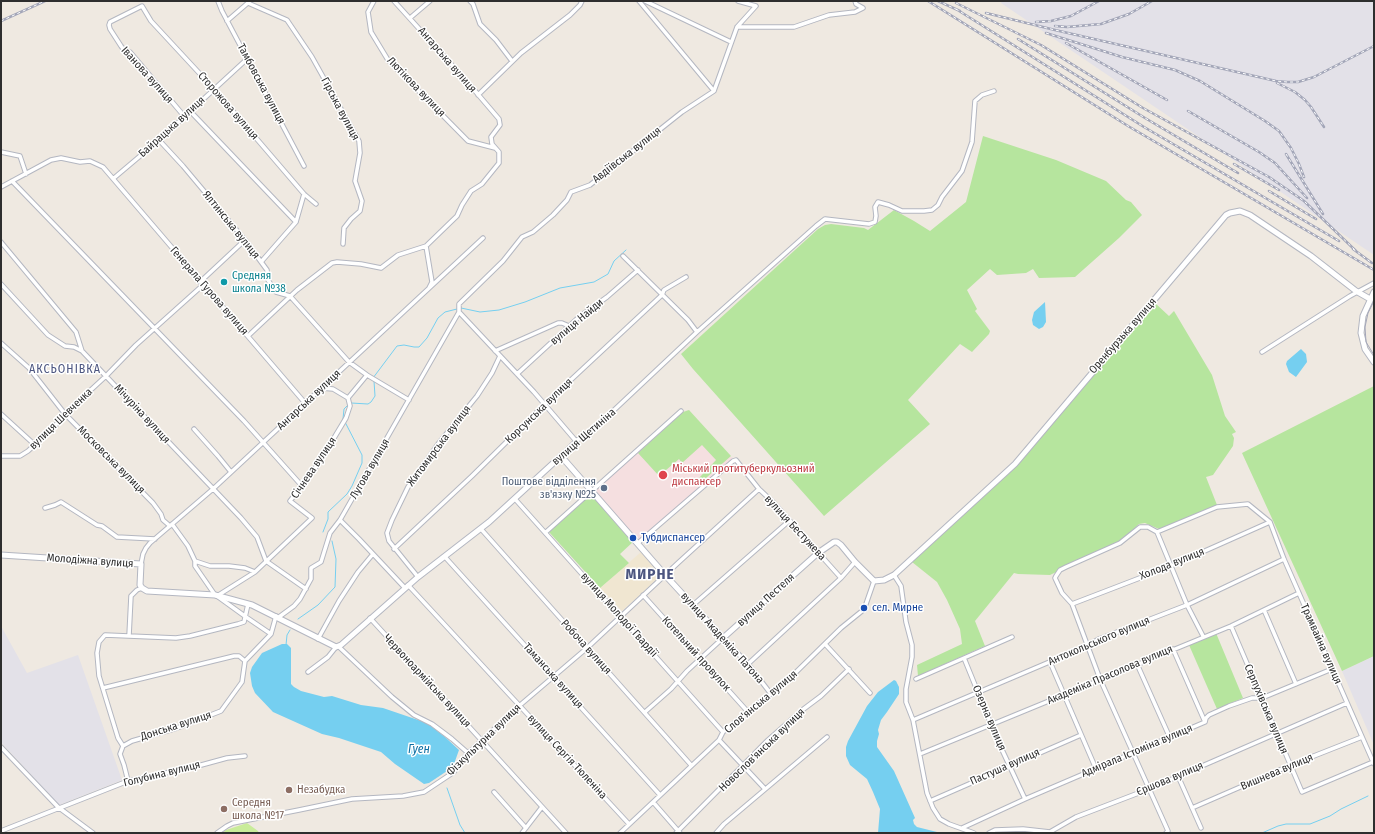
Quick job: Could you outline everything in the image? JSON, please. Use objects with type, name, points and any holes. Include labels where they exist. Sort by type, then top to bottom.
[{"type":"street","name":"Тамбовська вулиця","points":[[218,1],[304,166]]},
{"type":"street","name":"Лютікова вулиця","points":[[374,1],[368,12],[371,32],[388,60],[468,141],[496,149]]},
{"type":"street","name":"Ангарська вулиця","points":[[394,1],[470,84],[499,119],[500,125],[491,137],[492,144],[496,149]]},
{"type":"street","points":[[410,18],[430,1]]},
{"type":"street","points":[[470,1],[473,4],[480,24],[496,40],[512,61]]},
{"type":"street","points":[[478,95],[512,61],[570,15],[582,1]]},
{"type":"street","points":[[639,1],[714,91]]},
{"type":"street","points":[[645,1],[732,42]]},
{"type":"street","points":[[714,91],[737,27],[756,6],[738,1]]},
{"type":"street","points":[[737,27],[794,27],[829,15],[855,12],[863,8],[856,4],[855,1]]},
{"type":"street","points":[[227,20],[249,2]]},
{"type":"street","name":"Гірська вулиця","points":[[249,2],[287,20],[316,64],[359,141],[360,153],[355,181],[362,201],[360,211],[344,228],[343,244]]},
{"type":"street","name":"Сторожова вулиця","points":[[142,6],[151,21],[214,89],[304,194],[316,204]]},
{"type":"street","name":"Іванова вулиця","points":[[142,6],[110,22],[110,29],[124,50],[130,52],[184,116]]},
{"type":"street","name":"Байрацька вулиця","points":[[114,178],[159,140],[247,59]]},
{"type":"street","name":"Авдіївська вулиця","points":[[459,312],[459,304],[502,261],[522,237],[533,232],[553,215],[567,200],[571,192],[590,185],[682,112],[714,91]]},
{"type":"street","name":"вулиця Щетиніна","points":[[337,647],[407,586],[480,529],[576,441],[595,428],[697,332],[816,226],[826,219],[869,224],[875,222],[875,207],[878,202],[902,211],[932,210],[938,205],[962,171],[972,142],[975,101],[982,95],[994,91]]},
{"type":"street","points":[[190,111],[296,222]]},
{"type":"street","name":"Ялтинська вулиця","points":[[159,140],[183,166],[245,240],[267,270],[268,280],[276,292],[290,296],[349,362],[367,375],[409,400]]},
{"type":"street","points":[[248,336],[290,296],[332,263],[361,264],[381,268],[398,255],[426,246],[457,216],[471,191],[482,184],[499,163],[499,152],[496,149]]},
{"type":"street","points":[[1,152],[20,156],[26,174],[1,187]]},
{"type":"street","name":"Генерала Гурова вулиця","points":[[26,174],[51,160],[60,158],[80,162],[90,161],[103,167],[114,178],[202,284],[305,403]]},
{"type":"street","points":[[12,181],[244,421],[302,486]]},
{"type":"street","points":[[261,262],[296,222],[304,194]]},
{"type":"street","name":"Оренбурзька вулиця","points":[[894,575],[1015,464],[1226,215],[1240,211],[1250,215],[1311,256],[1357,292],[1370,299]]},
{"type":"street","name":"Ангарська вулиця","points":[[142,564],[143,554],[146,548],[155,539],[213,489],[483,238]]},
{"type":"street","name":"вулиця Шевченка","points":[[1,456],[20,456],[35,446],[65,414],[202,284],[245,240]]},
{"type":"street","points":[[1,242],[76,332],[82,351]]},
{"type":"street","points":[[426,246],[432,282],[428,290]]},
{"type":"street","points":[[624,256],[688,320],[697,332]]},
{"type":"street","name":"вулиця Найди","points":[[517,374],[569,326],[638,270]]},
{"type":"street","name":"Корсунська вулиця","points":[[394,549],[472,476],[545,404],[662,295],[667,288],[675,285],[686,277]]},
{"type":"street","points":[[1262,352],[1357,292],[1374,283]]},
{"type":"street","name":"Мічуріна вулиця","points":[[1,284],[48,335],[65,346],[74,347],[82,351],[106,376],[257,537],[266,561]]},
{"type":"street","points":[[1374,292],[1363,316],[1361,333],[1365,349],[1374,362]]},
{"type":"street","points":[[459,312],[545,404],[576,441]]},
{"type":"street","name":"Лугова вулиця","points":[[277,617],[294,606],[306,588],[311,579],[311,568],[321,562],[330,533],[340,520],[459,312]]},
{"type":"street","points":[[495,350],[558,323],[569,326]]},
{"type":"street","name":"Московська вулиця","points":[[1,343],[29,368],[65,414],[153,504],[161,514],[163,520],[171,525],[188,546],[195,562],[194,566],[216,595],[271,634]]},
{"type":"street","name":"Житомирська вулиця","points":[[418,577],[389,542],[387,533],[404,494],[438,444],[477,396],[492,373],[500,356]]},
{"type":"street","points":[[321,388],[333,389],[348,399],[367,375]]},
{"type":"street","name":"Січнева вулиця","points":[[266,561],[312,518],[290,501],[319,463],[343,424],[350,406],[348,399]]},
{"type":"street","points":[[546,532],[682,411]]},
{"type":"street","points":[[1,414],[35,446]]},
{"type":"street","points":[[194,429],[231,472]]},
{"type":"street","name":"вулиця Академіка Патона","points":[[561,456],[638,543],[665,576],[748,664],[771,694]]},
{"type":"street","name":"вулиця Бестужева","points":[[638,543],[736,460],[759,489],[841,578]]},
{"type":"street","name":"Фізкультурна вулиця","points":[[218,833],[233,823],[352,799],[403,796],[422,793],[454,772],[468,754],[519,706],[587,648],[759,489]]},
{"type":"street","name":"вулиця Молодої Гвардії","points":[[515,498],[722,732]]},
{"type":"street","points":[[45,508],[61,502],[97,525],[102,526],[117,537],[155,539]]},
{"type":"street","points":[[1157,532],[1217,507],[1248,504],[1270,522]]},
{"type":"street","name":"вулиця Сергія Тюленіна","points":[[340,520],[407,586],[629,824]]},
{"type":"street","points":[[693,606],[789,521]]},
{"type":"street","name":"Трамвайна вулиця","points":[[1270,522],[1284,559],[1374,763]]},
{"type":"street","name":"Холода вулиця","points":[[1072,604],[1171,566],[1270,522]]},
{"type":"street","points":[[1167,832],[1100,679],[1072,604],[1062,593],[1055,578],[1057,573],[1060,570],[1120,543],[1140,527],[1148,527],[1157,532],[1187,605],[1203,636]]},
{"type":"street","name":"Робоча вулиця","points":[[480,529],[691,765]]},
{"type":"street","name":"вулиця Пестеля","points":[[645,712],[678,682],[700,659],[830,543],[837,542],[841,545],[855,562]]},
{"type":"street","points":[[318,639],[339,601],[358,572],[373,554]]},
{"type":"street","name":"Молодіжна вулиця","points":[[1,555],[142,564],[140,582],[142,588]]},
{"type":"street","name":"Таманська вулиця","points":[[445,556],[660,795]]},
{"type":"street","name":"Антокольського вулиця","points":[[913,720],[1087,646],[1099,639],[1187,605],[1284,559]]},
{"type":"street","points":[[216,595],[255,572],[266,561],[306,588]]},
{"type":"street","points":[[195,562],[210,566],[245,568],[255,572]]},
{"type":"street","points":[[748,664],[841,578],[855,562],[874,581],[884,580],[894,575],[901,586],[906,622],[912,646],[912,656],[906,689],[906,702],[913,720],[930,801],[936,815],[940,819],[974,833]]},
{"type":"street","name":"Слов'янська вулиця","points":[[620,833],[719,740],[722,732],[788,680],[864,608],[874,581]]},
{"type":"street","points":[[129,636],[132,596],[134,592],[142,588],[152,592],[216,595],[248,604],[337,647],[414,715],[432,724],[468,754]]},
{"type":"street","name":"Академіка Прасолова вулиця","points":[[920,754],[1203,636],[1231,626],[1299,593]]},
{"type":"street","name":"Котельний провулок","points":[[643,595],[748,712]]},
{"type":"street","points":[[128,781],[120,754],[123,746],[118,738],[99,676],[97,653],[98,642],[105,635],[176,638],[238,624],[244,622],[248,604]]},
{"type":"street","points":[[1264,610],[1296,684]]},
{"type":"street","points":[[103,688],[234,656],[239,656],[245,661],[271,634],[277,617]]},
{"type":"street","name":"Червоноармійська вулиця","points":[[370,618],[566,833]]},
{"type":"street","name":"Серпухівська вулиця","points":[[1231,626],[1302,792],[1374,763]]},
{"type":"street","points":[[916,678],[1012,638]]},
{"type":"street","points":[[825,644],[870,693]]},
{"type":"street","points":[[308,672],[328,657],[337,647]]},
{"type":"street","points":[[1173,649],[1205,722]]},
{"type":"street","name":"Озерна вулиця","points":[[964,658],[991,725],[1025,799]]},
{"type":"street","name":"Донська вулиця","points":[[123,746],[132,741],[177,728],[222,711],[242,682],[245,661]]},
{"type":"street","points":[[1050,662],[1096,769]]},
{"type":"street","points":[[1137,664],[1170,738]]},
{"type":"street","name":"Новослов'янська вулиця","points":[[678,832],[768,740],[801,711],[821,696],[849,669]]},
{"type":"street","name":"Адмірала Істоміна вулиця","points":[[962,828],[1025,799],[1205,722],[1206,718],[1228,706],[1252,698],[1262,698],[1332,669]]},
{"type":"street","name":"Єршова вулиця","points":[[989,833],[995,830],[1023,829],[1050,832],[1076,817],[1148,789],[1347,703]]},
{"type":"street","name":"Пастуша вулиця","points":[[930,801],[1009,765],[1081,735]]},
{"type":"street","points":[[716,833],[724,824],[827,736]]},
{"type":"street","name":"Вишнева вулиця","points":[[1192,808],[1290,765],[1362,737]]},
{"type":"street","points":[[719,740],[765,789]]},
{"type":"street","points":[[1,747],[58,807],[94,833]]},
{"type":"street","name":"Голубина вулиця","points":[[1,831],[58,807],[128,781],[194,767],[227,758],[245,756]]},
{"type":"street","points":[[1178,776],[1201,828]]},
{"type":"street","points":[[494,792],[526,828]]},
{"type":"street","points":[[652,802],[678,832]]},
{"type":"street","points":[[522,833],[542,807]]},
{"type":"shaded area","points":[[1002,1],[1374,1],[1374,255],[1001,3]]},
{"type":"shaded area","name":"Міський протитуберкульозний диспансер","points":[[689,410],[733,459],[638,540],[594,491],[683,412]]},
{"type":"shaded area","points":[[641,552],[662,575],[622,611],[600,588]]},
{"type":"shaded area","points":[[1,626],[27,673],[78,655],[122,780],[59,805],[1,742]]},
{"type":"shaded area","points":[[1374,656],[1374,745],[1342,671]]},
{"type":"green space","points":[[983,136],[1056,160],[1106,181],[1126,200],[1131,202],[1142,215],[1119,238],[1075,277],[1039,278],[1033,269],[1026,273],[997,275],[990,269],[967,290],[977,309],[975,311],[990,331],[989,334],[972,352],[960,344],[908,400],[930,424],[824,516],[681,354],[818,229],[825,225],[831,224],[864,228],[868,230],[894,210],[930,231],[966,202]]},
{"type":"green space","points":[[1155,303],[1169,316],[1174,311],[1212,375],[1225,416],[1236,432],[1232,434],[1234,438],[1233,446],[1213,475],[1206,477],[1217,505],[1159,529],[1145,523],[1139,524],[1122,540],[1050,575],[1014,573],[975,621],[985,646],[918,676],[917,665],[962,644],[960,629],[937,582],[912,562],[1017,465]]},
{"type":"green space","points":[[1374,386],[1374,656],[1342,671],[1242,453]]},
{"type":"green space","points":[[689,410],[731,456],[698,485],[697,482],[700,477],[716,460],[702,445],[682,463],[679,459],[659,476],[638,453],[683,412]]},
{"type":"green space","points":[[592,493],[634,541],[620,554],[629,563],[600,588],[549,532]]},
{"type":"green space","points":[[1216,633],[1243,698],[1217,709],[1189,645]]},
{"type":"green space","points":[[247,823],[259,833],[222,833],[226,830]]},
{"type":"water","points":[[1045,302],[1046,322],[1043,327],[1039,329],[1033,325],[1032,320],[1034,312]]},
{"type":"water","points":[[1301,349],[1306,354],[1307,362],[1296,377],[1289,372],[1286,364],[1287,361]]},
{"type":"water","name":"Гуен","points":[[282,644],[287,644],[291,648],[291,684],[294,687],[301,691],[324,697],[332,696],[361,705],[383,708],[427,723],[459,750],[454,764],[447,771],[429,783],[424,784],[395,764],[381,752],[322,734],[273,712],[255,693],[252,686],[250,673],[252,667],[262,653]]},
{"type":"water","points":[[894,680],[899,687],[899,694],[881,720],[878,730],[879,734],[877,747],[894,771],[915,818],[913,820],[914,824],[917,827],[941,833],[878,833],[880,809],[873,792],[867,779],[850,765],[846,756],[848,741],[867,706],[878,692]]},
{"type":"waterway","points":[[461,308],[480,312],[499,310],[525,302],[560,288],[594,282],[608,274],[614,261],[626,250]]},
{"type":"waterway","points":[[373,378],[397,346],[404,345],[419,347],[427,338],[438,318],[445,312],[457,309]]},
{"type":"waterway","points":[[351,403],[368,404],[371,402],[375,396],[374,381]]},
{"type":"waterway","points":[[343,419],[344,409],[349,404]]},
{"type":"waterway","points":[[323,532],[328,519],[328,512],[347,494],[362,463],[362,455],[345,422]]},
{"type":"waterway","points":[[298,619],[318,605],[335,587],[336,559],[332,541]]},
{"type":"waterway","points":[[286,645],[287,635],[290,630]]},
{"type":"waterway","points":[[447,788],[460,825],[465,833]]},
{"type":"waterway","points":[[1262,833],[1286,824],[1310,824],[1330,816],[1368,796]]},
{"type":"tram line","points":[[1374,301],[1368,313],[1365,327],[1366,342],[1374,355]]},
{"type":"railway","points":[[1,21],[45,1]]},
{"type":"railway","points":[[928,1],[1128,126],[1374,270]]},
{"type":"railway","points":[[938,1],[960,11]]},
{"type":"railway","points":[[1036,22],[1051,21],[1071,16],[1099,1]]},
{"type":"railway","points":[[1055,26],[1067,27],[1101,24],[1129,14],[1152,1]]},
{"type":"railway","points":[[956,3],[1041,45],[1143,108],[1269,177],[1304,201],[1356,251]]},
{"type":"railway","points":[[956,9],[1144,127],[1339,241]]},
{"type":"railway","points":[[986,13],[1276,81],[1287,82],[1298,82],[1314,77],[1374,46]]},
{"type":"railway","points":[[1046,33],[1122,57],[1175,70],[1200,81],[1279,131],[1291,148],[1304,177]]},
{"type":"railway","points":[[1018,39],[1145,118],[1238,173]]},
{"type":"railway","points":[[1066,43],[1167,100]]},
{"type":"railway","points":[[1277,83],[1295,92],[1305,100],[1324,127]]},
{"type":"railway","points":[[1188,111],[1259,152],[1275,163],[1307,198]]},
{"type":"railway","points":[[1286,154],[1323,214]]},
{"type":"railway","points":[[1234,164],[1279,190]]},
{"type":"railway","points":[[1269,191],[1316,219]]},
{"type":"railway","points":[[1353,249],[1372,263]]},
{"type":"place","name":"Средняя школа №38","points":[[224,282]]},
{"type":"place","name":"Міський протитуберкульозний диспансер","points":[[663,475]]},
{"type":"place","name":"Поштове відділення зв'язку №25","points":[[604,488]]},
{"type":"place","name":"Тубдиспансер","points":[[633,538]]},
{"type":"place","name":"сел. Мирне","points":[[864,608]]},
{"type":"place","name":"Незабудка","points":[[289,790]]},
{"type":"place","name":"Середня школа №17","points":[[224,809]]},
{"type":"district","name":"АКСЬОНІВКА","points":[[65,370]]},
{"type":"district","name":"МИРНЕ","points":[[650,575]]}]
